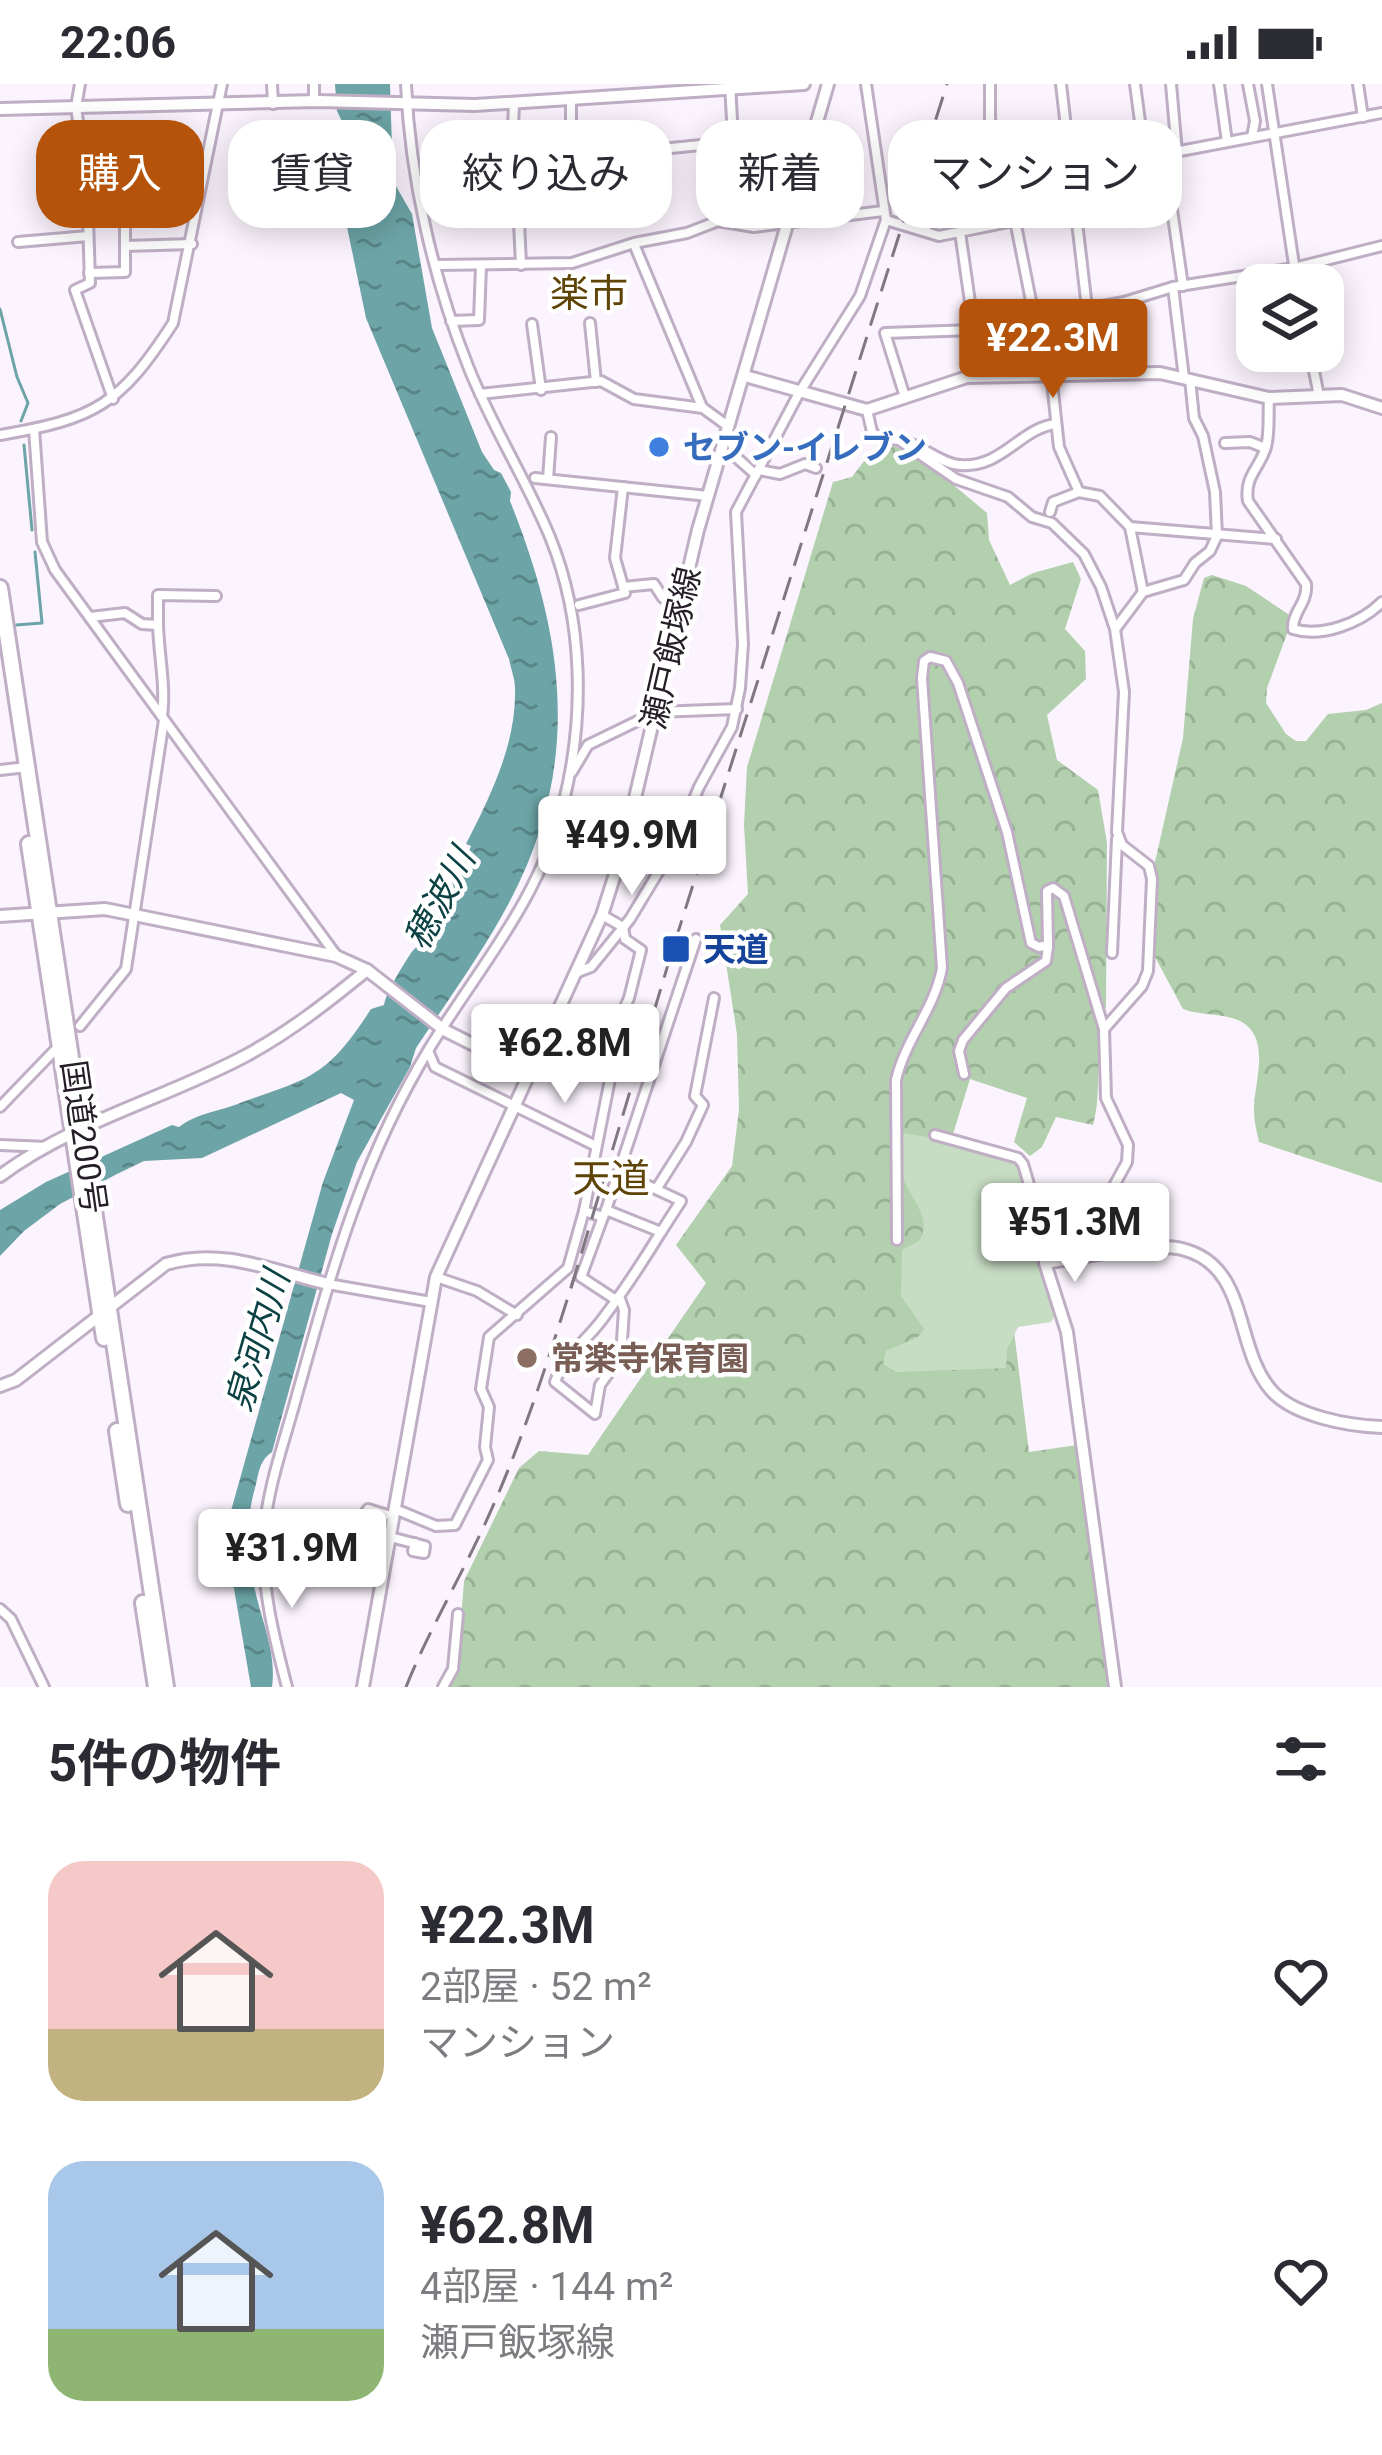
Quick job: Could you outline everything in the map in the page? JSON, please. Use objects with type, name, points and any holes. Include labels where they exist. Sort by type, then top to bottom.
[{"type":"highway","name":"国道200号","points":[[0,588],[94,1243],[166,1687]]},
{"type":"highway","name":"国道200号","points":[[0,646],[23,768]]},
{"type":"highway","name":"国道200号","points":[[105,1311],[156,1687]]},
{"type":"street","points":[[78,120],[80,84]]},
{"type":"street","points":[[0,435],[92,412],[113,400],[173,323],[222,84]]},
{"type":"street","points":[[272,84],[273,104]]},
{"type":"street","points":[[314,84],[316,102]]},
{"type":"street","points":[[286,1687],[265,1588],[266,1518],[328,1284],[352,1204],[376,1147],[441,1029],[513,927],[554,833],[568,778],[578,677],[574,628],[551,539],[480,394],[451,321],[403,102],[406,84]]},
{"type":"street","points":[[572,120],[575,84]]},
{"type":"street","points":[[0,109],[514,103],[804,84]]},
{"type":"street","name":"瀬戸飯塚線","points":[[818,120],[828,84]]},
{"type":"street","points":[[578,972],[591,967],[623,927],[674,846],[699,787],[728,738],[737,709],[743,644],[736,512],[800,393],[860,296],[885,216],[866,84]]},
{"type":"street","points":[[990,84],[990,120]]},
{"type":"street","points":[[1061,84],[1066,120]]},
{"type":"street","points":[[1135,84],[1139,120]]},
{"type":"street","points":[[1171,84],[1174,120]]},
{"type":"street","points":[[1219,84],[1227,142]]},
{"type":"street","points":[[1249,84],[1255,121],[1252,137]]},
{"type":"street","points":[[1267,84],[1293,264]]},
{"type":"street","points":[[1358,84],[1363,117]]},
{"type":"street","points":[[730,87],[731,120]]},
{"type":"street","points":[[514,103],[513,128],[501,152],[499,206],[519,222],[521,265]]},
{"type":"street","points":[[1182,151],[1382,113]]},
{"type":"street","points":[[864,217],[885,216],[939,236],[980,228]]},
{"type":"street","points":[[88,228],[88,286],[75,290],[113,400]]},
{"type":"street","points":[[89,273],[125,272],[125,228]]},
{"type":"street","points":[[436,265],[572,263],[700,228]]},
{"type":"street","name":"瀬戸飯塚線","points":[[363,1687],[436,1277],[602,915],[623,850],[709,496],[786,228]]},
{"type":"street","points":[[1015,228],[1034,316],[1048,354],[1059,446],[1079,492]]},
{"type":"street","points":[[1079,228],[1088,308]]},
{"type":"street","points":[[1115,629],[1143,592],[1184,580],[1217,536],[1215,492],[1187,378],[1172,228]]},
{"type":"street","points":[[960,232],[974,330]]},
{"type":"street","points":[[18,242],[88,236]]},
{"type":"street","points":[[634,243],[703,408],[728,430],[737,458],[769,475],[805,464],[816,468]]},
{"type":"street","points":[[125,246],[192,244]]},
{"type":"street","points":[[1310,264],[1382,246]]},
{"type":"street","points":[[451,321],[479,320],[481,266]]},
{"type":"street","points":[[905,397],[885,333],[974,330],[1236,278]]},
{"type":"street","points":[[590,323],[596,382]]},
{"type":"street","points":[[532,324],[541,390]]},
{"type":"street","points":[[1314,372],[1318,396]]},
{"type":"street","points":[[745,376],[867,410],[967,377],[1160,373],[1268,398],[1351,396],[1382,408]]},
{"type":"street","points":[[480,394],[596,382],[634,399],[703,408]]},
{"type":"street","points":[[1268,398],[1265,448],[1251,468],[1246,490],[1248,501],[1306,584],[1293,629],[1312,633],[1358,620],[1382,602]]},
{"type":"street","points":[[867,410],[872,432],[879,438],[899,440],[957,466],[1008,452],[1034,429],[1056,424]]},
{"type":"street","points":[[34,429],[42,542],[55,570],[336,956]]},
{"type":"street","points":[[548,479],[551,436]]},
{"type":"street","points":[[899,440],[956,478],[988,487],[1041,522],[1052,524],[1084,554],[1101,586],[1115,629],[1124,692],[1112,952]]},
{"type":"street","points":[[1225,443],[1250,442],[1265,448]]},
{"type":"street","points":[[535,478],[709,496]]},
{"type":"street","points":[[578,605],[625,592],[615,558],[623,487]]},
{"type":"street","points":[[1050,512],[1053,502],[1079,492],[1100,496],[1130,526],[1143,592]]},
{"type":"street","points":[[1130,526],[1276,539]]},
{"type":"street","points":[[623,587],[654,584],[663,598],[682,600]]},
{"type":"street","points":[[80,1026],[126,969],[166,687],[160,677],[158,595],[216,596]]},
{"type":"street","points":[[90,617],[125,613],[142,624],[158,625]]},
{"type":"street","points":[[897,1240],[896,1080],[901,1058],[935,994],[942,968],[922,678],[924,662],[930,658],[946,661],[952,669],[1007,832],[1031,943],[1044,949],[1048,946]]},
{"type":"street","points":[[568,778],[587,745],[656,712],[737,709]]},
{"type":"street","points":[[0,770],[23,768]]},
{"type":"street","points":[[1104,1029],[1142,986],[1148,970],[1149,866],[1122,844],[1117,832]]},
{"type":"street","points":[[964,1074],[959,1051],[963,1040],[1006,988],[1046,961],[1045,897],[1053,887],[1064,896],[1104,1029],[1106,1098],[1128,1145],[1127,1162],[1110,1193],[1047,1223],[1045,1263],[1067,1331],[1114,1687]]},
{"type":"street","points":[[0,916],[105,909],[336,956],[369,971],[441,1029],[530,1073]]},
{"type":"street","points":[[602,915],[623,927]]},
{"type":"street","points":[[343,1544],[368,1509],[448,1527],[461,1518],[488,1460],[489,1406],[481,1388],[489,1337],[568,1268],[584,1211],[616,1027],[641,950],[625,939],[623,927]]},
{"type":"street","points":[[619,1172],[681,1201],[618,1298],[561,1363],[555,1382],[595,1414],[600,1385],[621,1356],[624,1310],[618,1298],[581,1276],[696,939]]},
{"type":"street","points":[[0,1176],[49,1147],[247,1055],[310,1016],[369,971]]},
{"type":"street","points":[[657,1188],[703,1105],[695,1096],[714,998]]},
{"type":"street","points":[[0,1107],[54,1051]]},
{"type":"street","points":[[428,1052],[435,1067],[596,1146]]},
{"type":"street","points":[[935,1135],[1018,1158],[1038,1215],[1047,1223]]},
{"type":"street","points":[[0,1145],[49,1147]]},
{"type":"street","points":[[584,1211],[661,1232]]},
{"type":"street","points":[[1045,1263],[1169,1246],[1204,1256],[1231,1287],[1253,1354],[1271,1390],[1304,1412],[1382,1427]]},
{"type":"street","points":[[0,1386],[16,1381],[166,1264],[185,1258],[226,1257],[328,1284],[431,1302]]},
{"type":"street","points":[[436,1277],[477,1292],[517,1315]]},
{"type":"street","points":[[390,1537],[415,1543]]},
{"type":"street","points":[[0,1609],[11,1618],[44,1687]]},
{"type":"street","points":[[443,1687],[453,1669],[458,1614]]},
{"type":"green space","points":[[895,446],[987,513],[989,540],[1010,585],[1073,562],[1081,579],[1065,629],[1085,651],[1086,679],[1047,715],[1057,760],[1098,790],[1107,843],[1106,1006],[1099,1035],[1093,1125],[1056,1117],[1042,1147],[1030,1156],[1014,1142],[1027,1098],[970,1079],[949,1147],[1013,1323],[1029,1452],[1077,1445],[1110,1687],[450,1687],[457,1670],[464,1581],[519,1468],[539,1451],[588,1455],[706,1283],[676,1245],[732,1166],[739,1109],[737,1034],[720,925],[748,894],[747,767],[833,482],[852,477],[867,457]]},
{"type":"green space","points":[[1212,575],[1246,586],[1288,614],[1291,623],[1266,703],[1286,734],[1306,741],[1328,714],[1366,710],[1382,703],[1382,1183],[1259,1142],[1254,1112],[1259,1063],[1256,1039],[1240,1021],[1183,1009],[1149,946],[1146,902],[1183,738],[1193,619],[1204,578]]},
{"type":"green space","points":[[900,1133],[1009,1157],[1019,1164],[1041,1227],[1042,1276],[1057,1313],[1051,1322],[1018,1327],[1007,1350],[1006,1368],[896,1372],[883,1364],[886,1351],[918,1337],[924,1329],[901,1296],[902,1250],[919,1241],[924,1224],[902,1175]]},
{"type":"water","points":[[335,84],[390,84],[391,120],[341,120]]},
{"type":"water","points":[[396,186],[412,214],[432,328],[482,452],[511,492],[529,552],[553,652],[556,750],[533,850],[510,901],[416,1048],[357,1162],[332,1234],[272,1452],[261,1466],[250,1510],[250,1560],[273,1674],[272,1687],[251,1687],[228,1554],[229,1518],[323,1182],[354,1100],[341,1093],[202,1158],[144,1161],[60,1204],[0,1256],[0,1210],[46,1182],[172,1125],[179,1127],[314,1073],[341,1050],[371,1009],[384,1005],[411,953],[436,928],[433,920],[445,890],[454,889],[451,877],[463,850],[469,851],[471,846],[466,844],[507,749],[515,688],[509,659],[366,318],[347,228],[396,228]]},
{"type":"waterway","points":[[0,309],[28,403],[21,421]]},
{"type":"waterway","points":[[24,445],[32,530]]},
{"type":"waterway","points":[[16,625],[42,623],[35,552]]},
{"type":"railway","points":[[571,1288],[673,948],[947,84]]},
{"type":"railway","points":[[406,1687],[510,1466],[575,1275]]},
{"type":"place","name":"セブン-イレブン","points":[[659,447]]},
{"type":"place","name":"天道","points":[[676,949]]},
{"type":"place","name":"常楽寺保育園","points":[[527,1358]]},
{"type":"district","name":"楽市","points":[[589,294]]},
{"type":"district","name":"天道","points":[[611,1179]]},
{"type":"water label","name":"穂波川","points":[[440,899]]},
{"type":"water label","name":"泉河内川","points":[[258,1341]]}]
